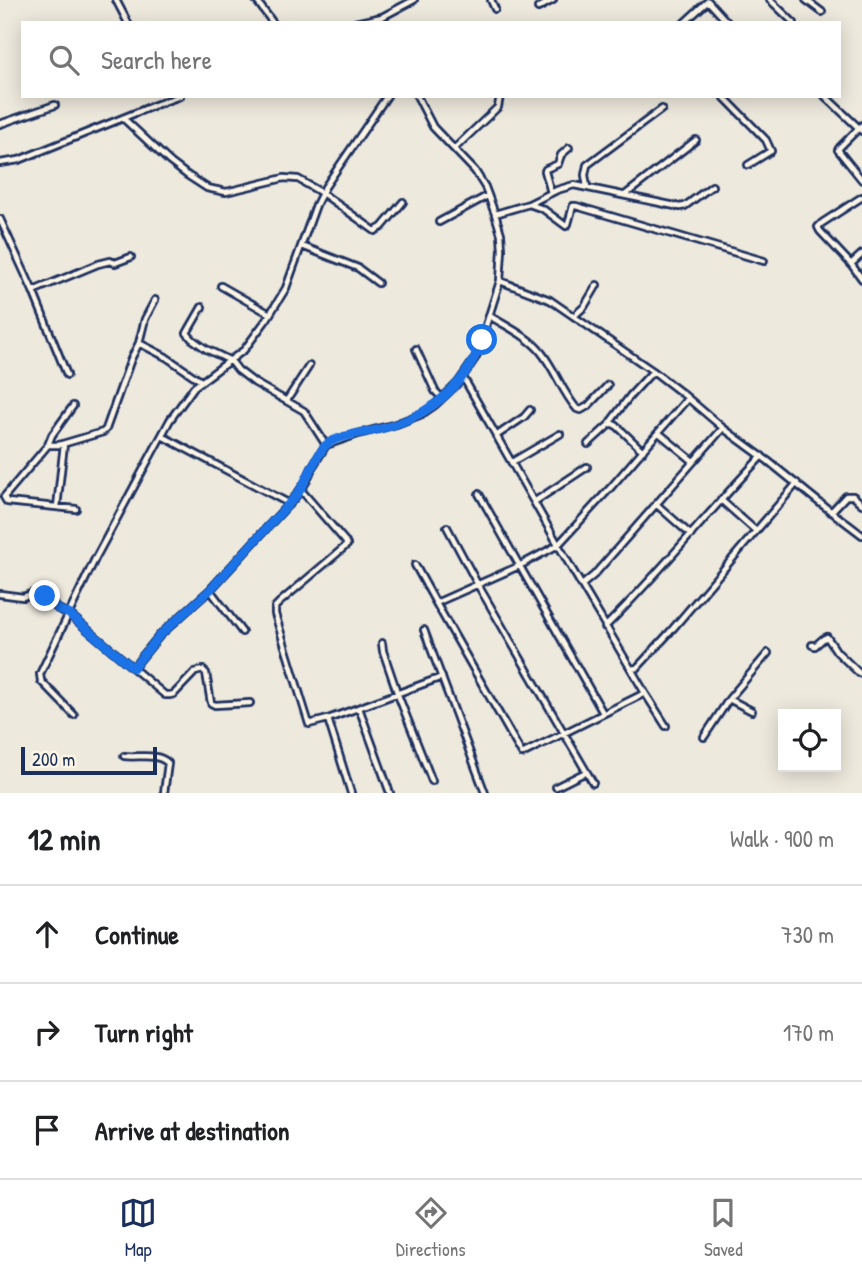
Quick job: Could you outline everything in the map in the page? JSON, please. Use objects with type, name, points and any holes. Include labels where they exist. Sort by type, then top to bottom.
[{"type":"street","points":[[116,0],[127,21]]},
{"type":"street","points":[[256,0],[272,21]]},
{"type":"street","points":[[377,20],[414,0]]},
{"type":"street","points":[[491,0],[495,9]]},
{"type":"street","points":[[538,8],[552,0]]},
{"type":"street","points":[[686,21],[708,0],[726,21]]},
{"type":"street","points":[[770,0],[792,21]]},
{"type":"street","points":[[806,0],[822,12]]},
{"type":"street","points":[[0,163],[28,156],[170,98]]},
{"type":"street","points":[[74,715],[40,677],[95,559],[184,399],[201,381],[244,350],[270,314],[286,288],[316,205],[329,179],[386,98]]},
{"type":"street","points":[[133,668],[160,635],[210,590],[290,504],[326,445],[422,414],[463,377],[476,357],[500,281],[501,234],[485,187],[475,171],[433,127],[418,98]]},
{"type":"street","points":[[454,149],[498,107],[500,98]]},
{"type":"street","points":[[725,98],[770,147],[771,151],[748,165]]},
{"type":"street","points":[[827,98],[846,118],[861,128],[838,150],[862,180]]},
{"type":"street","points":[[0,124],[55,105]]},
{"type":"street","points":[[587,187],[587,165],[662,109]]},
{"type":"street","points":[[123,118],[187,176],[215,191],[228,192],[291,178],[303,181],[375,231],[382,227],[403,202]]},
{"type":"street","points":[[625,195],[696,140]]},
{"type":"street","points":[[551,193],[545,171],[558,164],[561,155],[569,148]]},
{"type":"street","points":[[495,214],[529,204],[573,185],[680,207],[712,186]]},
{"type":"street","points":[[439,222],[487,196]]},
{"type":"street","points":[[862,197],[818,227],[862,279]]},
{"type":"street","points":[[529,204],[543,209],[563,225],[568,224],[571,209],[576,206],[764,261]]},
{"type":"street","points":[[0,219],[67,375]]},
{"type":"street","points":[[302,246],[358,268],[378,283]]},
{"type":"street","points":[[851,264],[862,254]]},
{"type":"street","points":[[33,291],[98,264],[131,257]]},
{"type":"street","points":[[500,281],[550,300],[653,371],[862,535]]},
{"type":"street","points":[[574,316],[580,312],[597,285]]},
{"type":"street","points":[[222,286],[270,314]]},
{"type":"street","points":[[48,446],[64,444],[106,429],[139,343],[145,319],[155,300]]},
{"type":"street","points":[[202,307],[187,333],[192,339],[231,361],[255,383],[304,411],[326,445]]},
{"type":"street","points":[[490,316],[535,345],[577,409],[587,407],[608,385]]},
{"type":"street","points":[[139,343],[166,357],[201,381]]},
{"type":"street","points":[[416,349],[435,391],[442,398]]},
{"type":"street","points":[[286,400],[309,366]]},
{"type":"street","points":[[588,444],[611,423],[630,396],[653,371]]},
{"type":"street","points":[[463,377],[558,545],[666,726]]},
{"type":"street","points":[[436,603],[558,545],[688,398]]},
{"type":"street","points":[[73,406],[52,435],[48,446],[4,500],[76,509]]},
{"type":"street","points":[[496,436],[530,410]]},
{"type":"street","points":[[611,423],[643,451]]},
{"type":"street","points":[[582,584],[594,575],[723,428]]},
{"type":"street","points":[[659,433],[693,461]]},
{"type":"street","points":[[512,462],[560,434]]},
{"type":"street","points":[[162,436],[290,504]]},
{"type":"street","points":[[57,508],[64,444]]},
{"type":"street","points":[[606,627],[762,456]]},
{"type":"street","points":[[534,502],[587,467]]},
{"type":"street","points":[[631,669],[637,667],[670,632],[797,483]]},
{"type":"street","points":[[301,490],[347,545],[275,607],[309,724],[398,695],[442,677]]},
{"type":"street","points":[[480,494],[603,713]]},
{"type":"street","points":[[831,512],[849,495],[862,504]]},
{"type":"street","points":[[721,500],[756,531]]},
{"type":"street","points":[[656,504],[691,535]]},
{"type":"street","points":[[447,527],[593,783]]},
{"type":"street","points":[[415,565],[522,754],[645,693]]},
{"type":"street","points":[[210,590],[242,632]]},
{"type":"street","points":[[0,594],[23,597],[41,593],[165,695],[174,694],[195,672],[203,670],[206,673],[211,703],[250,703]]},
{"type":"street","points":[[424,630],[485,793]]},
{"type":"street","points":[[812,645],[815,646],[827,638],[837,652],[862,674]]},
{"type":"street","points":[[382,643],[398,695],[432,781]]},
{"type":"street","points":[[704,737],[729,699],[768,653]]},
{"type":"street","points":[[729,699],[752,711]]},
{"type":"street","points":[[359,708],[390,793]]},
{"type":"street","points":[[328,719],[351,793]]},
{"type":"street","points":[[124,756],[153,756],[164,759],[168,763],[164,793]]},
{"type":"street","points":[[556,787],[586,772]]},
{"type":"route","points":[[45,596],[133,668],[160,635],[210,590],[296,496],[326,445],[422,414],[435,405],[467,372],[482,340]]}]
